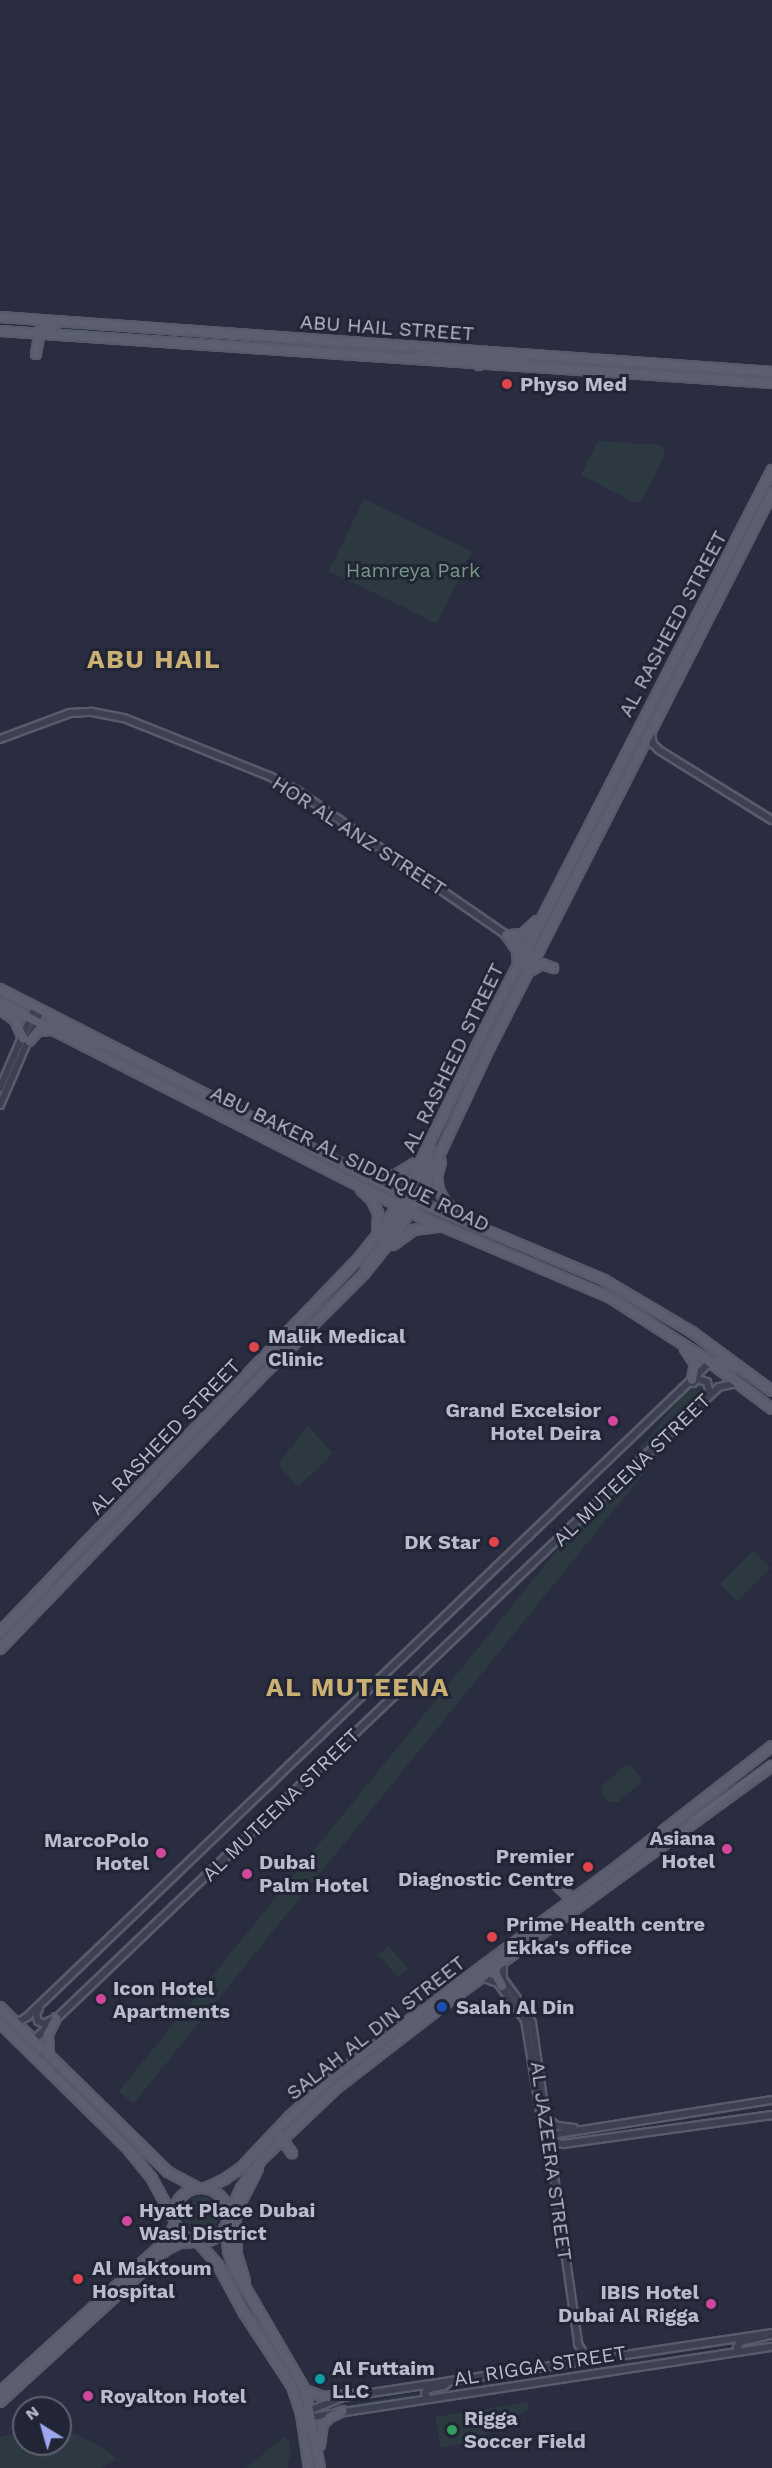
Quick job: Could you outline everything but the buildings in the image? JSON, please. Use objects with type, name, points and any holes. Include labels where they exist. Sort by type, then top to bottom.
[{"type":"main road","name":"ABU HAIL STREET","points":[[0,317],[88,323],[484,360],[670,380],[772,383]]},
{"type":"main road","points":[[36,354],[39,334],[45,327],[80,327],[88,323]]},
{"type":"main road","name":"ABU HAIL STREET","points":[[0,331],[412,359],[484,360]]},
{"type":"main road","points":[[412,359],[426,355],[471,357],[484,360],[529,359],[539,354],[725,369],[772,370]]},
{"type":"main road","points":[[714,359],[725,369]]},
{"type":"main road","points":[[747,381],[758,376],[772,377]]},
{"type":"main road","points":[[747,381],[772,389]]},
{"type":"main road","name":"AL RASHEED STREET","points":[[0,1648],[53,1599],[267,1371],[379,1258],[410,1198],[455,1122],[519,990],[530,951],[544,915],[772,470]]},
{"type":"main road","name":"AL RASHEED STREET","points":[[0,1632],[404,1209],[410,1198],[424,1154],[517,966],[530,951],[650,731],[772,493]]},
{"type":"main road","points":[[490,1047],[530,951],[559,895],[565,872]]},
{"type":"main road","points":[[506,934],[524,934],[544,915]]},
{"type":"main road","points":[[506,934],[530,951]]},
{"type":"main road","points":[[506,934],[518,952],[517,966]]},
{"type":"main road","points":[[519,990],[535,967],[545,964],[553,968]]},
{"type":"main road","name":"ABU BAKER AL SIDDIQUE ROAD","points":[[0,990],[54,1030],[404,1209],[597,1291],[674,1337],[772,1408]]},
{"type":"main road","points":[[0,998],[36,1018]]},
{"type":"main road","name":"ABU BAKER AL SIDDIQUE ROAD","points":[[0,1003],[93,1043],[106,1043],[410,1198],[610,1284],[685,1328],[772,1391]]},
{"type":"main road","points":[[0,1009],[15,1020],[26,1040],[38,1031],[54,1030]]},
{"type":"main road","points":[[455,1122],[438,1171],[438,1184],[445,1202],[469,1224]]},
{"type":"main road","points":[[410,1198],[429,1160],[430,1143]]},
{"type":"main road","points":[[370,1178],[396,1175],[412,1167],[424,1154]]},
{"type":"main road","points":[[352,1182],[371,1199],[378,1213],[378,1228],[373,1241]]},
{"type":"main road","points":[[364,1274],[372,1255],[404,1209]]},
{"type":"main road","points":[[379,1258],[408,1233],[429,1227],[445,1227]]},
{"type":"main road","points":[[267,1371],[309,1323],[310,1310]]},
{"type":"main road","points":[[674,1337],[693,1359],[695,1370],[692,1380]]},
{"type":"main road","points":[[710,1362],[718,1360],[743,1368]]},
{"type":"main road","name":"SALAH AL DIN STREET","points":[[202,2188],[225,2180],[242,2167],[308,2098],[337,2074],[573,1899],[772,1746]]},
{"type":"main road","name":"SALAH AL DIN STREET","points":[[229,2215],[241,2188],[262,2159],[355,2073],[772,1766]]},
{"type":"main road","points":[[530,1945],[537,1935],[573,1907],[573,1899],[558,1886]]},
{"type":"main road","points":[[502,1986],[492,1972],[493,1965],[524,1941],[535,1927]]},
{"type":"main road","points":[[0,2007],[168,2172],[223,2198],[229,2215],[226,2227],[230,2260],[251,2299],[297,2371],[312,2414],[320,2468]]},
{"type":"main road","points":[[49,2055],[48,2034],[56,2018]]},
{"type":"main road","points":[[0,2022],[25,2041],[34,2040]]},
{"type":"main road","points":[[0,2022],[128,2149],[152,2180],[182,2234],[196,2242],[218,2265],[244,2313],[280,2366],[296,2396],[309,2468]]},
{"type":"main road","points":[[292,2153],[280,2140],[281,2131],[306,2106],[308,2098]]},
{"type":"main road","points":[[251,2299],[237,2254],[234,2231],[241,2202],[262,2159]]},
{"type":"main road","points":[[0,2392],[165,2242],[175,2222],[177,2202],[190,2190],[202,2188]]},
{"type":"main road","points":[[0,2402],[166,2250],[180,2243],[217,2237],[226,2227]]},
{"type":"main road","points":[[305,2390],[323,2397],[355,2395]]},
{"type":"main road","points":[[318,2454],[323,2424],[330,2417],[343,2411]]},
{"type":"main road","points":[[301,2418],[312,2414]]},
{"type":"street","name":"HOR AL ANZ STREET","points":[[0,739],[70,713],[103,713],[124,718],[269,776],[296,790],[506,934]]},
{"type":"street","points":[[650,731],[651,740],[659,750],[772,820]]},
{"type":"street","points":[[0,1105],[36,1018]]},
{"type":"street","points":[[0,1088],[26,1040]]},
{"type":"street","name":"AL MUTEENA STREET","points":[[14,2021],[23,2020],[72,1974],[710,1362]]},
{"type":"street","points":[[671,1431],[708,1393],[708,1384],[698,1379],[676,1395]]},
{"type":"street","name":"AL MUTEENA STREET","points":[[34,2040],[671,1431],[719,1387],[730,1383],[741,1385]]},
{"type":"street","name":"AL JAZEERA STREET","points":[[503,1965],[503,1978],[532,2023],[547,2144],[552,2162],[578,2344],[584,2354],[592,2358]]},
{"type":"street","points":[[72,1974],[38,2010],[36,2017],[41,2023],[47,2023],[72,2003]]},
{"type":"street","points":[[483,1978],[494,1980],[502,1986]]},
{"type":"street","name":"AL JAZEERA STREET","points":[[502,1986],[526,2025],[547,2144],[576,2346],[575,2355],[569,2362]]},
{"type":"street","points":[[547,2144],[554,2134],[642,2118],[772,2100]]},
{"type":"street","points":[[547,2144],[772,2115]]},
{"type":"street","points":[[545,2117],[562,2128],[589,2128]]},
{"type":"street","points":[[597,2139],[574,2139],[572,2134],[642,2118]]},
{"type":"street","points":[[552,2162],[554,2154],[560,2148],[587,2140]]},
{"type":"street","points":[[740,2351],[738,2345],[740,2342],[772,2334]]},
{"type":"street","name":"AL RIGGA STREET","points":[[312,2414],[355,2395],[592,2358],[772,2334]]},
{"type":"street","points":[[657,2363],[692,2354],[694,2347],[690,2344]]},
{"type":"street","name":"AL RIGGA STREET","points":[[312,2414],[772,2347]]},
{"type":"street","points":[[428,2398],[424,2394],[426,2390],[444,2386],[451,2380]]},
{"type":"green space","points":[[51,327],[463,353],[371,352],[51,330]]},
{"type":"green space","points":[[564,361],[687,370],[647,371],[564,365]]},
{"type":"green space","points":[[598,441],[661,445],[665,450],[642,501],[635,503],[581,475]]},
{"type":"green space","name":"Hamreya Park","points":[[364,499],[472,552],[437,624],[329,571]]},
{"type":"green space","points":[[758,506],[747,533],[704,618],[701,616]]},
{"type":"green space","points":[[699,1375],[714,1387],[134,2103],[119,2092]]},
{"type":"green space","points":[[308,1426],[333,1453],[298,1487],[278,1464]]},
{"type":"green space","points":[[753,1551],[770,1568],[737,1601],[720,1584]]},
{"type":"green space","points":[[630,1765],[642,1782],[618,1802],[609,1802],[602,1793],[602,1786],[624,1766]]},
{"type":"green space","points":[[388,1946],[408,1968],[398,1977],[378,1955]]},
{"type":"green space","points":[[201,2196],[213,2202],[219,2214],[213,2226],[201,2232],[189,2226],[183,2214],[189,2202]]},
{"type":"green space","points":[[417,2393],[417,2398],[326,2412],[325,2409]]},
{"type":"green space","points":[[528,2402],[529,2409],[472,2443],[467,2412]]},
{"type":"green space","name":"Rigga Soccer Field","points":[[466,2412],[471,2443],[440,2447],[435,2417]]},
{"type":"green space","points":[[72,2433],[104,2448],[117,2459],[101,2468],[0,2468],[0,2437],[12,2434],[12,2456],[72,2456]]},
{"type":"green space","points":[[284,2437],[289,2439],[291,2453],[287,2468],[246,2468]]},
{"type":"railway","points":[[692,1820],[772,1762]]},
{"type":"place","name":"Physo Med","points":[[507,384]]},
{"type":"place","name":"Malik Medical Clinic","points":[[254,1347]]},
{"type":"place","name":"Grand Excelsior Hotel Deira","points":[[613,1421]]},
{"type":"place","name":"DK Star","points":[[494,1542]]},
{"type":"place","name":"Asiana Hotel","points":[[727,1849]]},
{"type":"place","name":"MarcoPolo Hotel","points":[[161,1853]]},
{"type":"place","name":"Premier Diagnostic Centre","points":[[588,1867]]},
{"type":"place","name":"Dubai Palm Hotel","points":[[247,1874]]},
{"type":"place","name":"Prime Health centre Ekka's office","points":[[492,1937]]},
{"type":"place","name":"Icon Hotel Apartments","points":[[101,1999]]},
{"type":"place","name":"Salah Al Din","points":[[442,2007]]},
{"type":"place","name":"Hyatt Place Dubai Wasl District","points":[[127,2221]]},
{"type":"place","name":"Al Maktoum Hospital","points":[[78,2279]]},
{"type":"place","name":"IBIS Hotel Dubai Al Rigga","points":[[711,2304]]},
{"type":"place","name":"Al Futtaim LLC","points":[[320,2379]]},
{"type":"place","name":"Royalton Hotel","points":[[88,2396]]},
{"type":"place","name":"Rigga Soccer Field","points":[[452,2430]]},
{"type":"district","name":"ABU HAIL","points":[[154,660]]},
{"type":"district","name":"AL MUTEENA","points":[[358,1688]]}]
